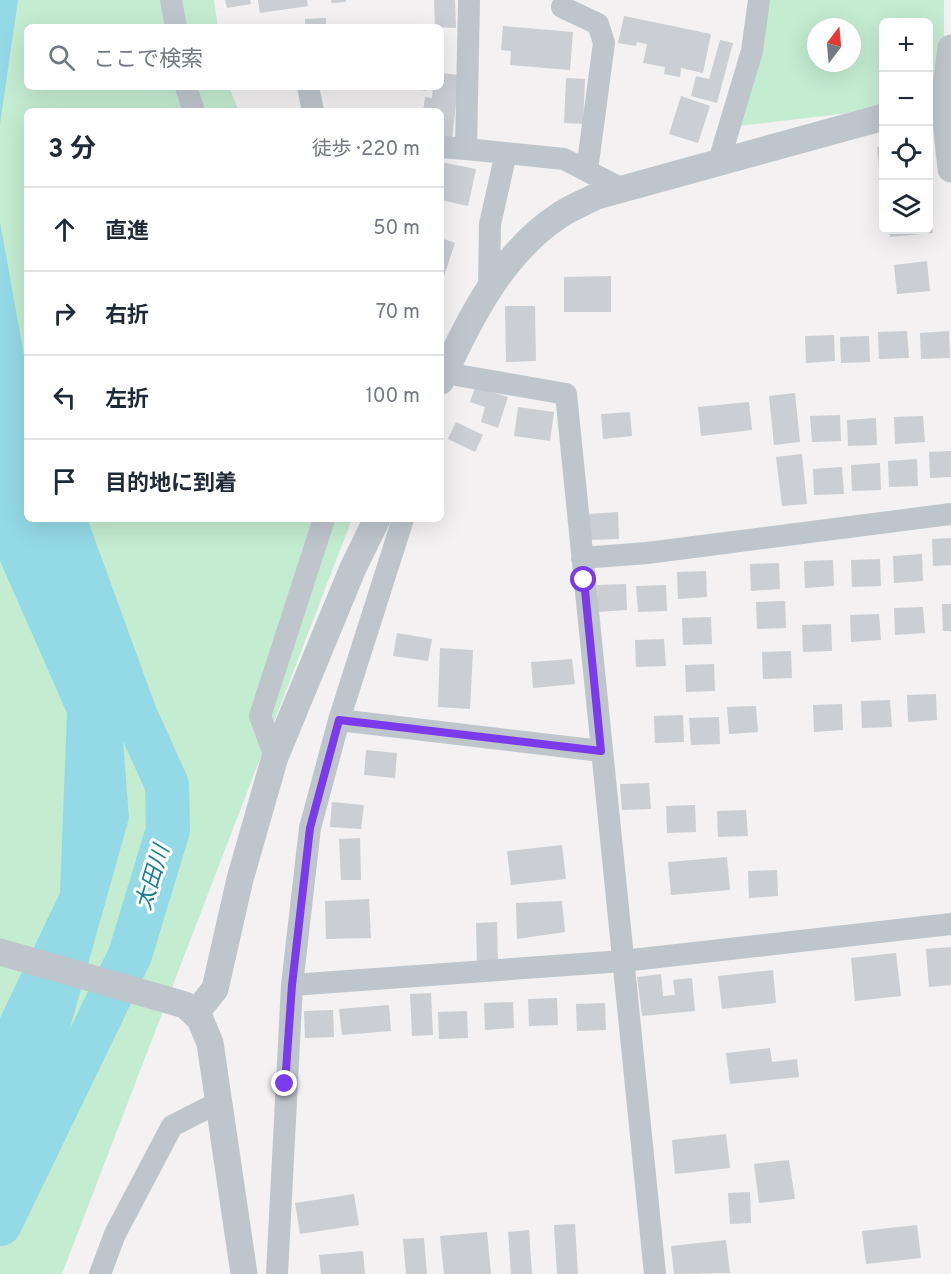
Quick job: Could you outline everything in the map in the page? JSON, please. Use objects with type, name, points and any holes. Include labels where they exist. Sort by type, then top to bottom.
[{"type":"street","points":[[171,0],[175,24]]},
{"type":"street","points":[[466,149],[469,0]]},
{"type":"street","points":[[719,161],[752,51],[759,0]]},
{"type":"street","points":[[562,7],[598,24],[604,43],[587,171]]},
{"type":"street","points":[[951,48],[941,103],[951,169]]},
{"type":"street","points":[[187,90],[193,108]]},
{"type":"street","points":[[309,90],[312,108]]},
{"type":"street","points":[[444,375],[489,287],[534,234],[561,214],[597,196],[879,118]]},
{"type":"street","points":[[444,147],[564,159],[622,189]]},
{"type":"street","points":[[489,287],[490,224],[506,153]]},
{"type":"street","points":[[444,377],[566,394],[655,1274]]},
{"type":"street","points":[[582,558],[646,553],[951,514]]},
{"type":"street","points":[[275,757],[260,716],[323,522]]},
{"type":"street","points":[[190,1010],[215,989],[240,879],[275,757],[353,568],[376,522]]},
{"type":"street","points":[[277,1274],[292,985],[310,828],[339,720],[403,522]]},
{"type":"street","points":[[339,720],[601,751]]},
{"type":"street","points":[[292,985],[623,961],[951,924]]},
{"type":"street","points":[[0,952],[190,1010],[200,1019],[210,1043],[244,1274]]},
{"type":"street","points":[[100,1274],[115,1234],[172,1126],[219,1102]]},
{"type":"green space","points":[[0,0],[214,0],[218,24],[24,24],[24,90],[230,90],[238,108],[24,108],[24,522],[351,522],[62,1274],[0,1274]]},
{"type":"green space","points":[[758,0],[944,0],[944,102],[933,103],[933,18],[879,18],[879,109],[729,127]]},
{"type":"water","points":[[0,0],[18,0],[0,124]]},
{"type":"water","points":[[0,222],[24,355],[24,522],[80,522],[111,584],[129,818],[60,1064],[0,1217],[0,1018],[60,893],[67,713],[0,561]]},
{"type":"building","points":[[225,0],[250,0],[251,4],[227,8]]},
{"type":"building","points":[[258,0],[307,0],[308,6],[260,13]]},
{"type":"building","points":[[331,0],[346,0],[346,2],[331,3]]},
{"type":"building","points":[[434,0],[455,0],[456,28],[435,24]]},
{"type":"building","points":[[624,16],[711,34],[703,73],[681,68],[680,77],[664,74],[665,67],[643,63],[647,44],[637,42],[636,46],[618,43]]},
{"type":"building","points":[[326,18],[326,24],[305,24],[305,19]]},
{"type":"building","points":[[503,26],[573,32],[570,70],[510,65],[511,51],[501,50]]},
{"type":"building","points":[[720,40],[733,43],[717,103],[691,96],[696,76],[709,79]]},
{"type":"building","points":[[444,73],[459,75],[452,140],[444,139],[444,108],[423,108],[425,97],[432,98],[433,90],[444,90]]},
{"type":"building","points":[[566,78],[585,79],[583,124],[564,123]]},
{"type":"building","points":[[681,96],[710,106],[698,143],[669,134]]},
{"type":"building","points":[[444,163],[476,169],[468,206],[444,201]]},
{"type":"building","points":[[890,234],[922,234],[890,237]]},
{"type":"building","points":[[444,239],[455,243],[444,276]]},
{"type":"building","points":[[927,261],[930,291],[897,294],[894,265]]},
{"type":"building","points":[[611,276],[611,312],[564,312],[564,277]]},
{"type":"building","points":[[505,306],[535,306],[536,361],[506,362]]},
{"type":"building","points":[[907,331],[909,358],[879,359],[878,332]]},
{"type":"building","points":[[949,331],[950,358],[921,359],[920,333]]},
{"type":"building","points":[[834,335],[835,361],[806,363],[805,336]]},
{"type":"building","points":[[869,336],[870,362],[841,363],[840,337]]},
{"type":"building","points":[[475,387],[508,397],[498,428],[481,422],[485,407],[470,402]]},
{"type":"building","points":[[795,393],[800,442],[774,445],[769,396]]},
{"type":"building","points":[[749,402],[752,430],[701,436],[698,407]]},
{"type":"building","points":[[518,407],[554,412],[550,441],[514,436]]},
{"type":"building","points":[[630,412],[632,436],[603,439],[601,414]]},
{"type":"building","points":[[840,415],[841,441],[812,442],[810,416]]},
{"type":"building","points":[[923,416],[925,442],[895,444],[894,417]]},
{"type":"building","points":[[876,418],[877,445],[848,446],[847,420]]},
{"type":"building","points":[[456,422],[483,435],[475,452],[448,439]]},
{"type":"building","points":[[951,451],[951,477],[930,478],[929,452]]},
{"type":"building","points":[[802,454],[807,504],[782,506],[776,457]]},
{"type":"building","points":[[917,459],[918,486],[889,487],[888,461]]},
{"type":"building","points":[[880,463],[881,490],[852,491],[851,465]]},
{"type":"building","points":[[842,467],[844,494],[814,495],[813,469]]},
{"type":"building","points":[[618,512],[619,539],[590,540],[588,514]]},
{"type":"building","points":[[951,538],[951,565],[933,566],[932,539]]},
{"type":"building","points":[[922,554],[923,581],[894,583],[893,556]]},
{"type":"building","points":[[880,559],[881,586],[852,587],[851,560]]},
{"type":"building","points":[[833,560],[834,586],[805,588],[804,561]]},
{"type":"building","points":[[779,563],[780,589],[751,591],[750,564]]},
{"type":"building","points":[[706,571],[707,597],[678,599],[677,572]]},
{"type":"building","points":[[626,584],[627,610],[598,612],[597,585]]},
{"type":"building","points":[[666,585],[667,611],[638,612],[636,586]]},
{"type":"building","points":[[785,601],[786,628],[757,629],[756,602]]},
{"type":"building","points":[[942,604],[951,604],[951,631],[943,631]]},
{"type":"building","points":[[923,607],[925,633],[895,635],[894,608]]},
{"type":"building","points":[[879,614],[881,640],[851,642],[850,615]]},
{"type":"building","points":[[711,617],[712,644],[683,645],[682,618]]},
{"type":"building","points":[[831,624],[832,651],[803,652],[802,625]]},
{"type":"building","points":[[397,633],[432,639],[428,661],[393,656]]},
{"type":"building","points":[[664,639],[666,666],[636,667],[635,640]]},
{"type":"building","points":[[440,648],[473,650],[470,709],[438,707]]},
{"type":"building","points":[[791,651],[792,678],[763,679],[762,652]]},
{"type":"building","points":[[572,659],[575,684],[533,688],[531,662]]},
{"type":"building","points":[[714,664],[715,691],[686,692],[685,665]]},
{"type":"building","points":[[936,694],[937,720],[908,722],[907,695]]},
{"type":"building","points":[[890,700],[892,727],[862,728],[861,701]]},
{"type":"building","points":[[842,704],[843,730],[814,732],[813,705]]},
{"type":"building","points":[[756,706],[758,732],[729,734],[727,707]]},
{"type":"building","points":[[683,715],[684,742],[655,743],[654,716]]},
{"type":"building","points":[[719,717],[720,744],[691,745],[689,718]]},
{"type":"building","points":[[366,750],[397,753],[395,778],[364,775]]},
{"type":"building","points":[[649,783],[651,809],[622,810],[620,784]]},
{"type":"building","points":[[332,802],[364,805],[361,829],[330,827]]},
{"type":"building","points":[[695,805],[696,832],[667,833],[666,806]]},
{"type":"building","points":[[746,810],[748,836],[718,837],[717,811]]},
{"type":"building","points":[[360,838],[361,880],[341,880],[339,839]]},
{"type":"building","points":[[562,845],[566,879],[511,885],[507,851]]},
{"type":"building","points":[[727,857],[730,890],[671,895],[668,862]]},
{"type":"building","points":[[777,870],[778,896],[749,898],[748,871]]},
{"type":"building","points":[[369,899],[371,938],[326,939],[325,901]]},
{"type":"building","points":[[562,901],[565,932],[517,939],[516,903]]},
{"type":"building","points":[[497,922],[498,963],[477,964],[476,923]]},
{"type":"building","points":[[951,947],[951,985],[929,987],[926,949]]},
{"type":"building","points":[[896,953],[901,996],[855,1001],[851,958]]},
{"type":"building","points":[[773,970],[776,1003],[722,1009],[718,976]]},
{"type":"building","points":[[661,974],[663,996],[675,995],[673,980],[692,978],[695,1011],[642,1016],[637,977]]},
{"type":"building","points":[[431,993],[433,1035],[412,1036],[410,994]]},
{"type":"building","points":[[557,998],[558,1025],[529,1026],[528,999]]},
{"type":"building","points":[[513,1002],[514,1028],[485,1030],[484,1003]]},
{"type":"building","points":[[605,1003],[606,1030],[577,1031],[576,1004]]},
{"type":"building","points":[[389,1005],[391,1031],[342,1035],[339,1009]]},
{"type":"building","points":[[333,1010],[334,1037],[305,1038],[304,1011]]},
{"type":"building","points":[[467,1011],[468,1038],[439,1039],[438,1012]]},
{"type":"building","points":[[770,1048],[772,1062],[797,1059],[799,1077],[730,1084],[726,1053]]},
{"type":"building","points":[[726,1134],[730,1168],[675,1174],[672,1140]]},
{"type":"building","points":[[789,1160],[795,1199],[759,1203],[754,1164]]},
{"type":"building","points":[[750,1192],[751,1223],[730,1224],[728,1193]]},
{"type":"building","points":[[354,1194],[359,1225],[300,1234],[295,1203]]},
{"type":"building","points":[[575,1224],[578,1274],[557,1274],[554,1225]]},
{"type":"building","points":[[917,1225],[921,1258],[866,1264],[862,1231]]},
{"type":"building","points":[[529,1230],[532,1274],[511,1274],[508,1232]]},
{"type":"building","points":[[487,1232],[491,1274],[444,1274],[440,1236]]},
{"type":"building","points":[[424,1238],[427,1274],[406,1274],[403,1239]]},
{"type":"building","points":[[726,1240],[730,1273],[674,1274],[671,1246]]},
{"type":"building","points":[[363,1251],[365,1274],[321,1274],[319,1255]]},
{"type":"waterway","name":"太田川","points":[[0,1224],[130,955],[168,830],[167,785],[135,714],[65,522]]},
{"type":"route","points":[[285,1084],[292,985],[310,828],[339,720],[601,751],[584,580]]}]
